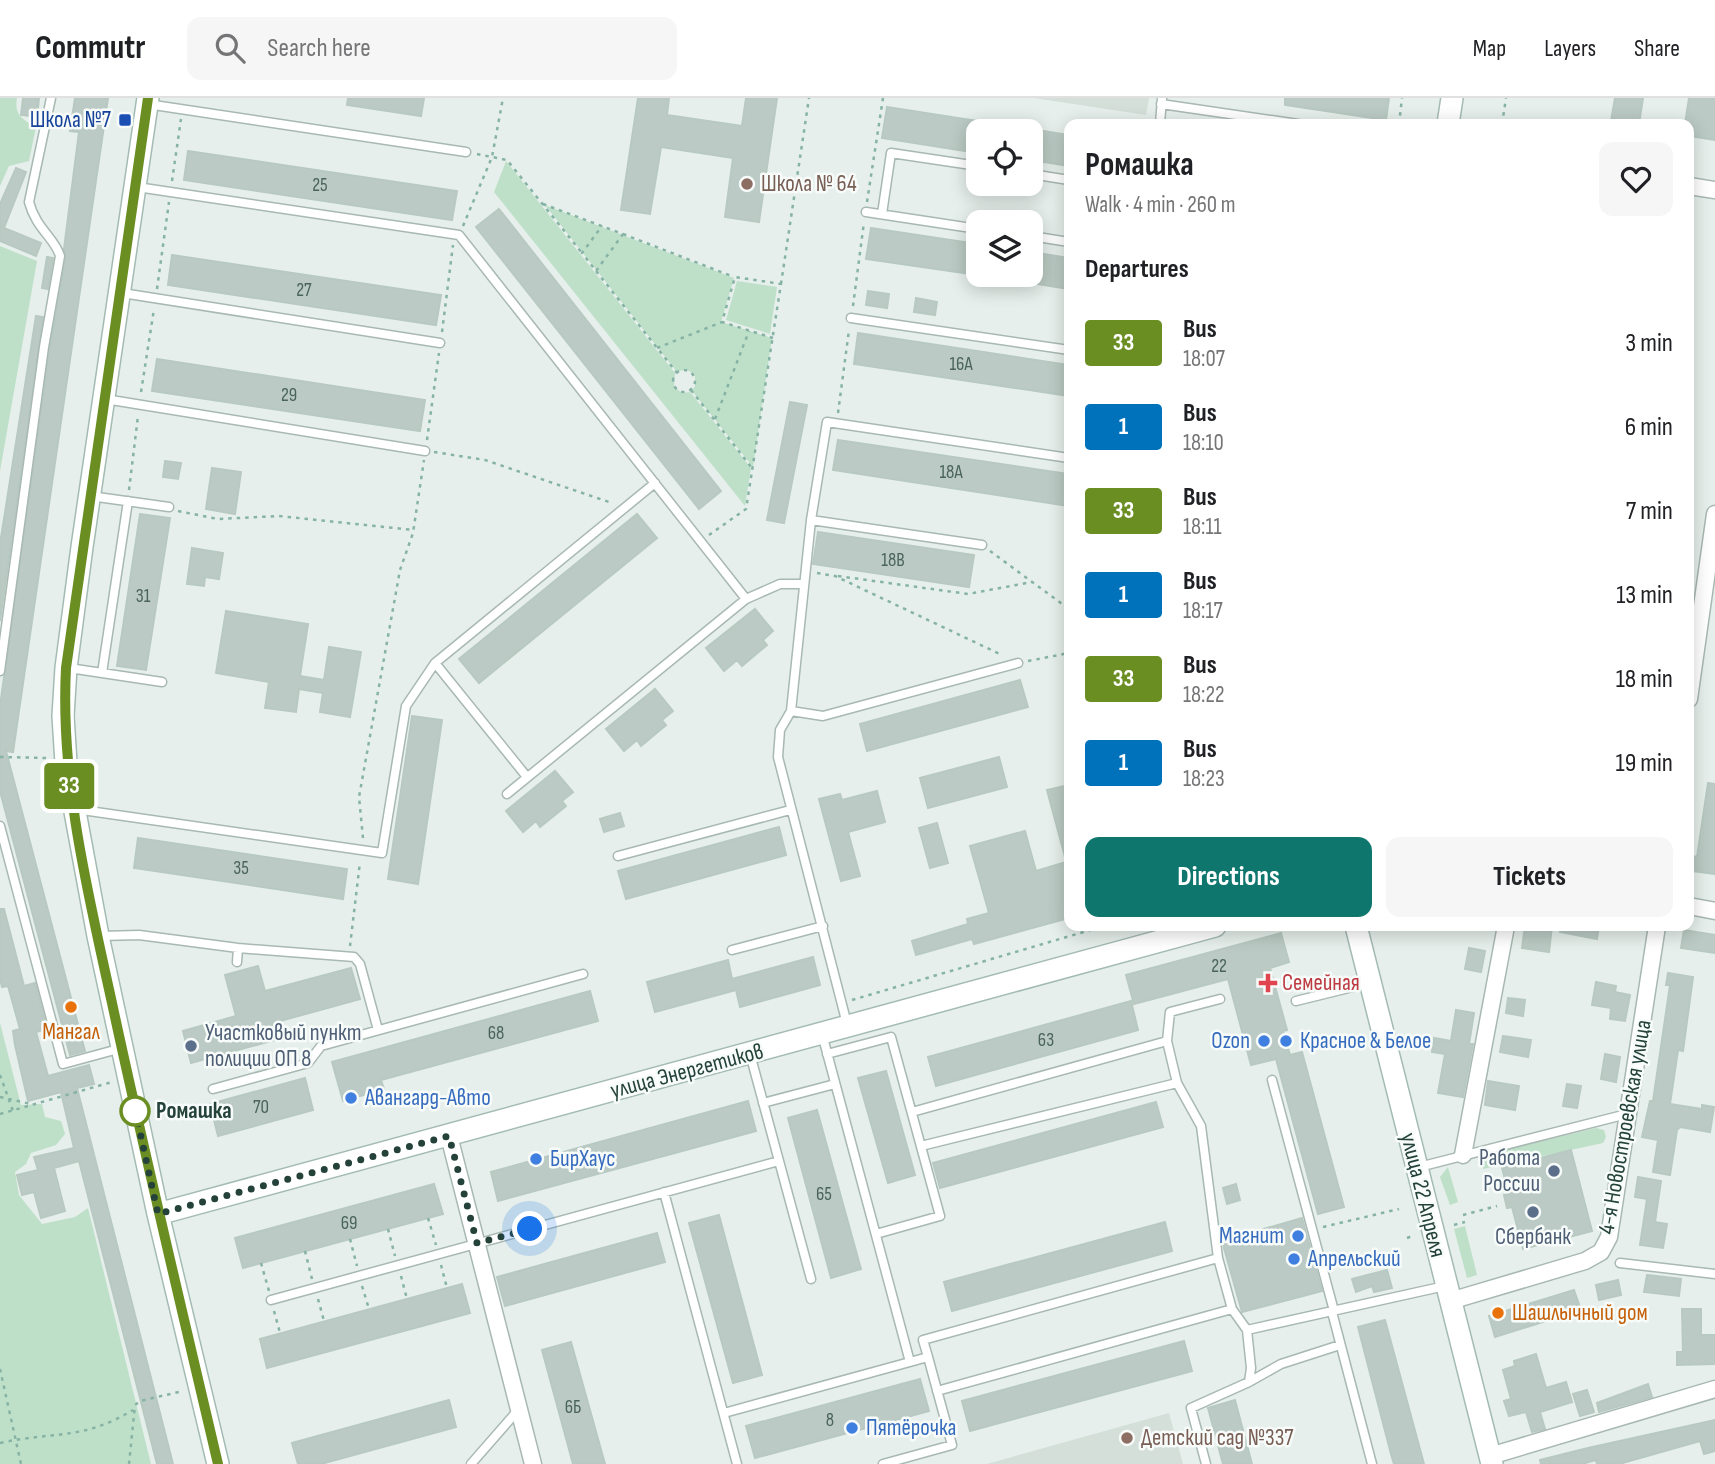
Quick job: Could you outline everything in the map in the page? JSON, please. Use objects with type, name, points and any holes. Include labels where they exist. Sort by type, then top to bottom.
[{"type":"main road","points":[[1449,119],[1452,98]]},
{"type":"main road","points":[[147,101],[66,668],[65,758],[97,936],[158,1214],[218,1464]]},
{"type":"main road","name":"улица Энергетиков","points":[[158,1214],[750,1054],[824,1044],[848,1027],[1197,931]]},
{"type":"main road","name":"улица 22 Апреля","points":[[1357,931],[1491,1460]]},
{"type":"street","points":[[1694,187],[1715,190]]},
{"type":"street","points":[[1694,668],[1712,556],[1715,514]]},
{"type":"street","points":[[1694,907],[1715,911]]},
{"type":"street","points":[[1463,1155],[1505,931]]},
{"type":"street","name":"4-я Новостроевская улица","points":[[1448,1293],[1585,1261],[1601,1252],[1609,1237],[1656,931]]},
{"type":"street","points":[[449,1136],[533,1464]]},
{"type":"street","points":[[1491,1460],[1715,1389]]},
{"type":"lane","points":[[0,671],[44,347],[60,256],[58,248],[33,218],[29,202],[51,98]]},
{"type":"lane","points":[[147,101],[466,152]]},
{"type":"lane","points":[[1160,119],[1162,101],[1268,119]]},
{"type":"lane","points":[[882,214],[891,153],[966,164]]},
{"type":"lane","points":[[1043,176],[1064,179]]},
{"type":"lane","points":[[135,187],[456,235],[746,599]]},
{"type":"lane","points":[[866,212],[966,227]]},
{"type":"lane","points":[[1043,238],[1064,241]]},
{"type":"lane","points":[[120,293],[440,343]]},
{"type":"lane","points":[[851,318],[1064,350]]},
{"type":"lane","points":[[104,399],[425,451]]},
{"type":"lane","points":[[848,1027],[778,757],[780,730],[791,711],[811,520],[827,422],[1064,457]]},
{"type":"lane","points":[[73,809],[382,853],[406,706],[435,663],[655,483]]},
{"type":"lane","points":[[90,496],[169,508]]},
{"type":"lane","points":[[102,673],[128,501]]},
{"type":"lane","points":[[811,520],[982,545]]},
{"type":"lane","points":[[507,794],[746,599],[780,584],[804,584]]},
{"type":"lane","points":[[435,663],[527,777]]},
{"type":"lane","points":[[791,711],[823,716],[1017,663]]},
{"type":"lane","points":[[66,668],[162,682]]},
{"type":"lane","points":[[618,856],[790,810]]},
{"type":"lane","points":[[0,826],[63,1064],[122,1048]]},
{"type":"lane","points":[[732,950],[823,926]]},
{"type":"lane","points":[[97,936],[139,935],[238,948],[349,956],[360,964],[378,1030]]},
{"type":"lane","points":[[237,962],[238,948]]},
{"type":"lane","points":[[213,1089],[308,1063],[321,1046],[583,974]]},
{"type":"lane","points":[[1296,1001],[1369,983]]},
{"type":"lane","points":[[1220,999],[1170,1012],[1167,1041],[1177,1083],[1201,1126],[1218,1258],[1231,1309],[1247,1330],[1251,1368],[1249,1382]]},
{"type":"lane","points":[[876,1234],[940,1216],[891,1037],[824,1044],[910,1362]]},
{"type":"lane","points":[[912,1112],[1167,1041]]},
{"type":"lane","points":[[750,1054],[811,1279]]},
{"type":"lane","points":[[1272,1080],[1314,1229],[1340,1345],[1372,1464]]},
{"type":"lane","points":[[921,1146],[1177,1083]]},
{"type":"lane","points":[[763,1103],[835,1084]]},
{"type":"lane","points":[[1417,1167],[1628,1114]]},
{"type":"lane","points":[[271,1300],[779,1161]]},
{"type":"lane","points":[[664,1192],[737,1464]]},
{"type":"lane","points":[[883,1464],[952,1446],[923,1339],[1218,1258]]},
{"type":"lane","points":[[1620,1263],[1715,1274]]},
{"type":"lane","points":[[1247,1330],[1333,1312],[1448,1293]]},
{"type":"lane","points":[[937,1391],[1231,1309]]},
{"type":"lane","points":[[1206,1464],[1191,1408],[1249,1382],[1281,1364],[1340,1345]]},
{"type":"lane","points":[[724,1413],[928,1357]]},
{"type":"lane","points":[[471,1464],[519,1409]]},
{"type":"path","points":[[349,956],[365,829],[359,797],[400,570],[414,530],[456,235],[492,157],[503,98]]},
{"type":"path","points":[[700,541],[746,509],[809,98]]},
{"type":"path","points":[[836,423],[883,98]]},
{"type":"path","points":[[1400,119],[1402,98]]},
{"type":"path","points":[[1503,119],[1506,98]]},
{"type":"path","points":[[466,152],[507,160],[677,373]]},
{"type":"path","points":[[543,204],[735,277],[781,284]]},
{"type":"path","points":[[582,253],[601,226]]},
{"type":"path","points":[[596,271],[623,234]]},
{"type":"path","points":[[722,322],[735,277]]},
{"type":"path","points":[[657,348],[722,322],[773,338]]},
{"type":"path","points":[[715,420],[749,331]]},
{"type":"path","points":[[686,370],[694,376],[691,390],[682,392],[674,387],[677,373],[686,370]]},
{"type":"path","points":[[691,390],[752,468]]},
{"type":"path","points":[[425,451],[485,460],[625,508]]},
{"type":"path","points":[[169,508],[188,515],[218,519],[279,516],[414,530]]},
{"type":"path","points":[[982,545],[1064,606]]},
{"type":"path","points":[[806,571],[968,594],[1032,582]]},
{"type":"path","points":[[835,576],[1017,663],[1064,654]]},
{"type":"path","points":[[0,757],[65,758]]},
{"type":"path","points":[[842,1003],[1087,931]]},
{"type":"path","points":[[0,1074],[13,1111]]},
{"type":"path","points":[[0,1114],[128,1078]]},
{"type":"path","points":[[0,1097],[35,1105]]},
{"type":"path","points":[[1463,1215],[1497,1206]]},
{"type":"path","points":[[1314,1229],[1399,1209]]},
{"type":"path","points":[[1454,1225],[1465,1222]]},
{"type":"path","points":[[0,1369],[20,1464]]},
{"type":"path","points":[[0,1443],[72,1435],[109,1424],[133,1410],[140,1401],[200,1387]]},
{"type":"path","points":[[129,1464],[133,1410]]},
{"type":"shaded area","points":[[1034,98],[1149,98],[1146,115]]},
{"type":"shaded area","name":"Детский сад №337","points":[[1169,1413],[1183,1464],[987,1464]]},
{"type":"green space","points":[[0,98],[17,98],[20,116],[36,127],[29,161],[9,166],[0,186]]},
{"type":"green space","points":[[506,161],[675,373],[674,387],[682,393],[690,392],[751,468],[745,506],[494,192]]},
{"type":"green space","points":[[545,205],[734,278],[721,322],[772,338],[753,467],[692,391],[695,375],[686,369],[677,372]]},
{"type":"green space","points":[[0,246],[37,261],[0,471]]},
{"type":"green space","points":[[737,281],[777,287],[770,334],[726,320]]},
{"type":"green space","points":[[0,1023],[21,1105],[42,1104],[45,1117],[61,1121],[65,1134],[56,1145],[31,1153],[26,1164],[15,1172],[19,1195],[42,1224],[75,1217],[88,1208],[151,1464],[0,1464]]},
{"type":"green space","points":[[1596,1128],[1604,1130],[1606,1137],[1603,1143],[1483,1169],[1480,1156]]},
{"type":"green space","points":[[1448,1167],[1458,1202],[1450,1205],[1440,1177]]},
{"type":"green space","points":[[1465,1226],[1477,1275],[1467,1278],[1454,1229]]},
{"type":"building","points":[[23,98],[39,98],[37,117],[21,115]]},
{"type":"building","points":[[75,98],[108,98],[13,752],[6,751],[85,1051],[70,1055],[0,791],[0,706],[50,348],[66,257],[64,249],[79,132],[70,131]]},
{"type":"building","points":[[348,98],[424,98],[421,116],[347,105]]},
{"type":"building","name":"Школа № 64","points":[[638,98],[669,98],[667,115],[742,126],[746,98],[777,98],[759,222],[725,217],[733,158],[661,147],[650,214],[621,210]]},
{"type":"building","points":[[1285,98],[1389,98],[1386,119],[1285,105]]},
{"type":"building","points":[[1615,98],[1643,98],[1640,119],[1611,119]]},
{"type":"building","points":[[1689,98],[1715,98],[1715,140],[1694,137],[1694,119],[1686,119]]},
{"type":"building","points":[[887,107],[966,119],[966,151],[882,138]]},
{"type":"building","points":[[1043,131],[1064,134],[1064,165],[1043,162]]},
{"type":"building","points":[[188,151],[457,191],[452,220],[184,180]]},
{"type":"building","points":[[16,168],[26,172],[4,228],[41,243],[36,256],[0,241],[0,204]]},
{"type":"building","points":[[499,209],[721,491],[699,509],[476,227]]},
{"type":"building","points":[[871,228],[966,242],[966,273],[866,259]]},
{"type":"building","points":[[1043,254],[1064,257],[1064,288],[1043,285]]},
{"type":"building","points":[[172,255],[441,295],[436,325],[168,285]]},
{"type":"building","points":[[47,257],[53,258],[48,289],[42,288]]},
{"type":"building","points":[[868,291],[889,294],[887,308],[866,305]]},
{"type":"building","points":[[916,298],[937,302],[935,315],[914,312]]},
{"type":"building","points":[[36,316],[43,317],[0,621],[0,544]]},
{"type":"building","points":[[858,333],[1064,364],[1064,395],[854,364]]},
{"type":"building","points":[[157,359],[425,400],[420,431],[152,391]]},
{"type":"building","points":[[790,402],[807,405],[784,523],[767,520]]},
{"type":"building","points":[[838,440],[1064,473],[1064,505],[833,470]]},
{"type":"building","points":[[165,461],[181,463],[178,479],[163,477]]},
{"type":"building","points":[[212,468],[241,472],[235,514],[206,509]]},
{"type":"building","points":[[140,514],[170,518],[146,670],[117,666]]},
{"type":"building","points":[[637,514],[657,538],[479,683],[459,659]]},
{"type":"building","points":[[818,532],[974,555],[969,587],[813,564]]},
{"type":"building","points":[[192,548],[223,553],[219,579],[205,577],[204,586],[187,584]]},
{"type":"building","points":[[755,609],[773,631],[763,640],[767,645],[742,666],[737,660],[724,671],[706,648]]},
{"type":"building","points":[[226,611],[308,624],[300,676],[324,680],[329,647],[361,652],[350,717],[320,712],[323,693],[299,689],[296,712],[265,708],[269,682],[216,673]]},
{"type":"building","points":[[1020,680],[1028,707],[867,751],[860,724]]},
{"type":"building","points":[[655,689],[673,711],[662,720],[666,725],[641,746],[637,740],[624,751],[606,729]]},
{"type":"building","points":[[412,716],[442,720],[418,884],[388,879]]},
{"type":"building","points":[[999,757],[1007,787],[928,808],[920,778]]},
{"type":"building","points":[[555,771],[573,792],[562,801],[566,806],[540,827],[536,821],[523,832],[506,811]]},
{"type":"building","points":[[1708,783],[1715,784],[1715,874],[1694,871],[1694,856],[1697,857]]},
{"type":"building","points":[[1064,786],[1064,853],[1047,790]]},
{"type":"building","points":[[877,791],[885,822],[848,832],[860,876],[841,881],[819,799],[840,794],[842,800]]},
{"type":"building","points":[[620,813],[624,826],[604,832],[600,819]]},
{"type":"building","points":[[937,823],[948,863],[930,868],[919,828]]},
{"type":"building","points":[[779,827],[786,855],[626,899],[618,871]]},
{"type":"building","points":[[1025,831],[1036,871],[1064,863],[1064,919],[974,944],[972,939],[916,955],[912,941],[968,924],[967,919],[989,913],[970,846]]},
{"type":"building","points":[[138,838],[347,869],[343,899],[134,868]]},
{"type":"building","points":[[0,909],[4,909],[24,986],[35,983],[47,1029],[36,1032],[48,1076],[89,1065],[94,1084],[77,1088],[173,1464],[157,1464],[79,1161],[54,1168],[65,1211],[41,1218],[34,1192],[22,1195],[17,1175],[38,1170],[34,1157],[74,1148],[61,1092],[28,1101],[13,1031],[20,1029],[8,986],[2,987],[0,978]]},
{"type":"building","points":[[1524,931],[1551,931],[1549,952],[1522,948]]},
{"type":"building","points":[[1560,931],[1598,931],[1597,939]]},
{"type":"building","points":[[1684,931],[1715,935],[1715,953],[1681,948]]},
{"type":"building","points":[[1281,933],[1289,962],[1270,968],[1287,1030],[1283,1031],[1290,1055],[1302,1052],[1344,1207],[1318,1214],[1276,1059],[1251,1065],[1228,979],[1134,1004],[1126,975]]},
{"type":"building","points":[[1469,948],[1485,951],[1481,972],[1465,969]]},
{"type":"building","points":[[813,957],[820,985],[740,1007],[736,990],[655,1012],[647,982],[728,960],[732,979]]},
{"type":"building","points":[[258,966],[265,991],[351,968],[360,999],[273,1023],[278,1039],[191,1063],[183,1031],[236,1016],[225,975]]},
{"type":"building","points":[[1668,973],[1693,977],[1683,1051],[1678,1050],[1670,1104],[1702,1109],[1702,1105],[1714,1107],[1710,1132],[1680,1127],[1677,1130],[1670,1175],[1653,1172],[1658,1140],[1642,1137],[1650,1101],[1653,1101],[1670,985],[1666,985]]},
{"type":"building","points":[[1596,982],[1616,986],[1615,992],[1630,995],[1625,1021],[1610,1019],[1611,1008],[1592,1005]]},
{"type":"building","points":[[590,991],[598,1021],[381,1080],[384,1089],[343,1101],[332,1062]]},
{"type":"building","points":[[1508,998],[1525,1000],[1523,1016],[1506,1013]]},
{"type":"building","points":[[1131,1001],[1138,1030],[936,1086],[928,1057]]},
{"type":"building","points":[[1456,1010],[1474,1013],[1469,1044],[1473,1044],[1463,1097],[1438,1093],[1445,1054],[1432,1052],[1434,1038],[1451,1041]]},
{"type":"building","points":[[1503,1036],[1531,1040],[1528,1057],[1500,1052]]},
{"type":"building","points":[[1605,1054],[1620,1057],[1616,1082],[1601,1079]]},
{"type":"building","points":[[886,1071],[915,1175],[888,1183],[858,1078]]},
{"type":"building","points":[[305,1078],[313,1110],[218,1136],[210,1104]]},
{"type":"building","points":[[1488,1081],[1519,1086],[1515,1110],[1485,1105]]},
{"type":"building","points":[[1567,1084],[1581,1086],[1577,1108],[1563,1106]]},
{"type":"building","points":[[748,1101],[756,1131],[498,1201],[491,1172]]},
{"type":"building","points":[[1156,1102],[1163,1127],[940,1188],[933,1163]]},
{"type":"building","points":[[817,1110],[861,1269],[831,1278],[788,1118]]},
{"type":"building","points":[[1571,1150],[1592,1231],[1523,1249],[1512,1207],[1507,1208],[1504,1195],[1509,1194],[1502,1168]]},
{"type":"building","points":[[1638,1177],[1661,1181],[1655,1222],[1667,1224],[1663,1248],[1640,1245],[1647,1199],[1635,1197]]},
{"type":"building","points":[[434,1184],[443,1214],[243,1268],[235,1238]]},
{"type":"building","points":[[1236,1184],[1240,1200],[1227,1204],[1223,1188]]},
{"type":"building","points":[[719,1215],[762,1375],[733,1383],[689,1223]]},
{"type":"building","points":[[1302,1218],[1322,1291],[1242,1312],[1222,1241]]},
{"type":"building","points":[[1165,1222],[1172,1251],[952,1311],[944,1282]]},
{"type":"building","points":[[657,1233],[665,1262],[505,1306],[497,1277]]},
{"type":"building","points":[[1387,1270],[1392,1288],[1374,1292],[1372,1286],[1356,1292],[1352,1279]]},
{"type":"building","points":[[1647,1275],[1681,1279],[1679,1296],[1644,1292]]},
{"type":"building","points":[[1618,1280],[1621,1295],[1599,1300],[1596,1285]]},
{"type":"building","points":[[462,1284],[470,1313],[267,1368],[260,1339]]},
{"type":"building","points":[[1574,1290],[1581,1310],[1495,1337],[1489,1316]]},
{"type":"building","points":[[1682,1309],[1701,1309],[1701,1335],[1715,1335],[1715,1364],[1677,1365],[1677,1352],[1683,1352]]},
{"type":"building","points":[[1385,1320],[1424,1464],[1394,1464],[1391,1454],[1358,1327]]},
{"type":"building","points":[[1184,1341],[1192,1371],[970,1431],[962,1401]]},
{"type":"building","points":[[571,1342],[605,1464],[573,1464],[542,1350]]},
{"type":"building","points":[[1536,1354],[1546,1388],[1566,1382],[1572,1402],[1540,1412],[1545,1429],[1532,1432],[1526,1412],[1509,1416],[1504,1401],[1511,1399],[1503,1370],[1515,1366],[1514,1361]]},
{"type":"building","points":[[920,1379],[929,1411],[755,1458],[746,1426]]},
{"type":"building","points":[[1648,1384],[1652,1397],[1599,1412],[1597,1403]]},
{"type":"building","points":[[1587,1390],[1594,1412],[1580,1416],[1573,1394]]},
{"type":"building","points":[[449,1400],[456,1427],[321,1464],[298,1464],[292,1443]]},
{"type":"building","points":[[1235,1400],[1252,1464],[1223,1464],[1208,1408]]},
{"type":"building","points":[[1715,1420],[1715,1451],[1704,1454],[1700,1441],[1619,1464],[1597,1464],[1596,1460],[1582,1464],[1541,1464],[1540,1460],[1588,1448]]},
{"type":"bus line","name":"33","points":[[148,98],[66,668],[64,737],[73,809],[97,936],[158,1214],[218,1464]]},
{"type":"place","name":"Школа №7","points":[[125,120]]},
{"type":"place","name":"Школа № 64","points":[[747,184]]},
{"type":"place","name":"Семейная","points":[[1268,983]]},
{"type":"place","name":"Мангал","points":[[71,1007]]},
{"type":"place","name":"Ozon","points":[[1264,1041]]},
{"type":"place","name":"Красное & Белое","points":[[1286,1041]]},
{"type":"place","name":"Участковый пункт полиции ОП 8","points":[[191,1046]]},
{"type":"place","name":"Авангард-Авто","points":[[351,1098]]},
{"type":"place","name":"Ромашка","points":[[135,1111]]},
{"type":"place","name":"БирХаус","points":[[536,1159]]},
{"type":"place","name":"Работа России","points":[[1554,1171]]},
{"type":"place","name":"Сбербанк","points":[[1533,1212]]},
{"type":"place","name":"Магнит","points":[[1298,1236]]},
{"type":"place","name":"Апрельский","points":[[1294,1259]]},
{"type":"place","name":"Шашлычный дом","points":[[1498,1313]]},
{"type":"place","name":"Пятёрочка","points":[[852,1428]]},
{"type":"place","name":"Детский сад №337","points":[[1127,1438]]},
{"type":"route","points":[[135,1111],[134,1105],[158,1214],[449,1136],[477,1243],[530,1229]]}]
